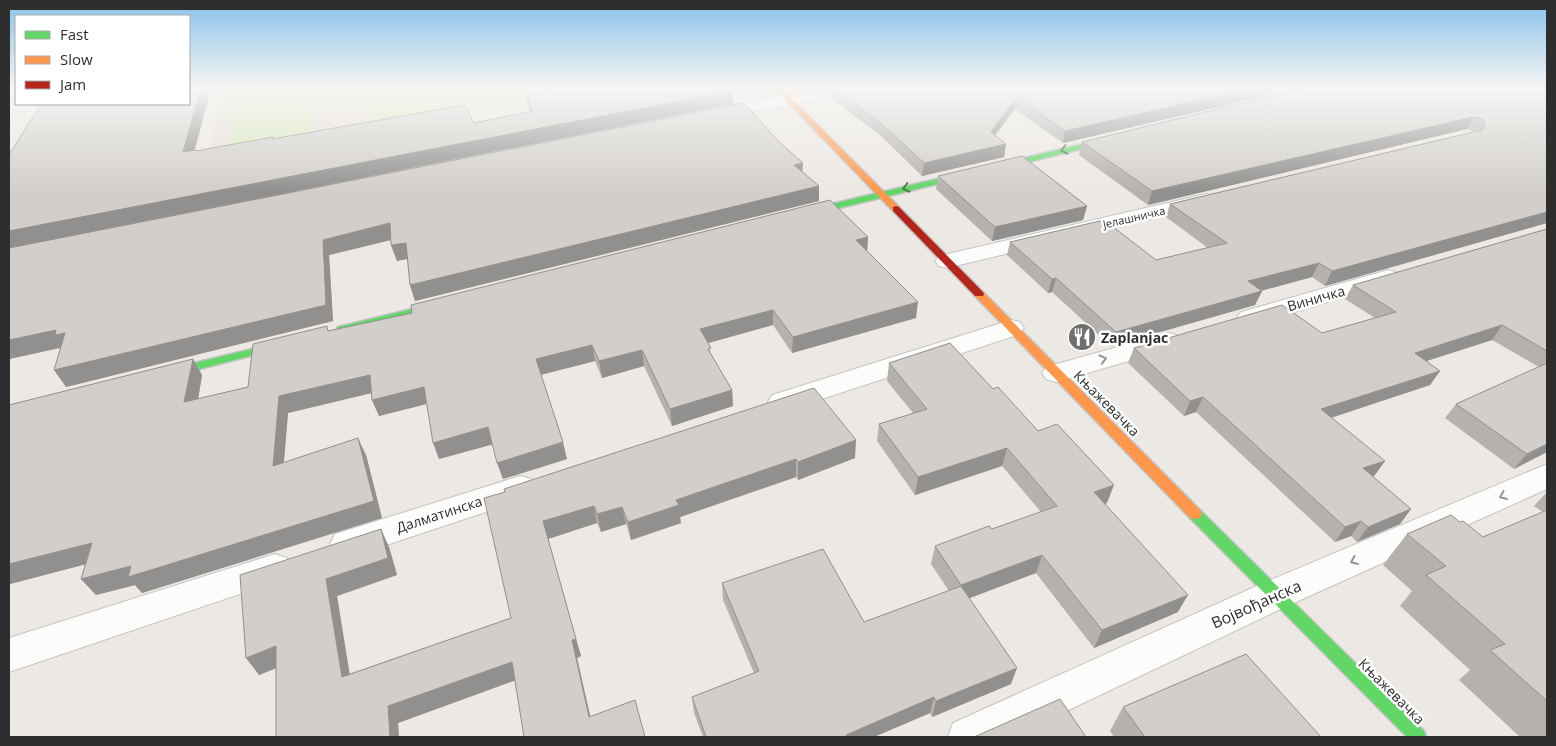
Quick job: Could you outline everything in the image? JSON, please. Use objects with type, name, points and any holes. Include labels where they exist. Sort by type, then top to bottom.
[{"type":"main road","name":"Књажевачка","points":[[812,123],[1274,595],[1418,737]]},
{"type":"main road","points":[[782,219],[1130,135]]},
{"type":"main road","points":[[328,333],[463,299]]},
{"type":"main road","points":[[154,376],[299,340]]},
{"type":"street","name":"Јелашничка","points":[[947,261],[1225,195]]},
{"type":"street","name":"Виничка","points":[[1226,324],[1406,272]]},
{"type":"street","points":[[752,412],[1011,328]]},
{"type":"street","points":[[1056,373],[1188,335]]},
{"type":"street","name":"Војвођанска","points":[[968,737],[1274,595],[1547,476]]},
{"type":"street","name":"Далматинска","points":[[9,655],[545,480]]},
{"type":"shaded area","points":[[216,123],[428,123],[205,165]]},
{"type":"green space","points":[[235,123],[310,123],[310,134],[232,147]]},
{"type":"building","points":[[29,123],[191,123],[183,152],[364,123],[568,123],[9,231],[9,155]]},
{"type":"building","points":[[644,123],[762,123],[780,143],[803,163],[794,165],[819,186],[410,285],[406,243],[391,245],[390,223],[323,240],[326,305],[54,370],[65,333],[55,335],[56,330],[9,340],[9,248]]},
{"type":"building","points":[[880,123],[998,123],[991,132],[1006,144],[924,163]]},
{"type":"building","points":[[1053,123],[1100,123],[1065,131]]},
{"type":"building","points":[[1161,123],[1448,123],[1152,191],[1082,142]]},
{"type":"building","points":[[1547,123],[1547,212],[1332,271],[1319,263],[1248,281],[1262,291],[1116,332],[1056,278],[1052,279],[1010,242],[1104,220],[1156,260],[1227,243],[1170,204],[1482,130],[1485,124]]},
{"type":"building","points":[[1022,156],[1087,206],[995,227],[938,176]]},
{"type":"building","points":[[830,200],[868,237],[856,240],[918,302],[793,337],[773,310],[700,329],[711,348],[708,349],[732,390],[670,409],[642,350],[599,361],[592,345],[536,359],[563,442],[497,463],[488,427],[433,443],[424,387],[372,400],[370,375],[279,396],[273,466],[358,438],[374,501],[128,577],[131,566],[81,579],[92,543],[9,564],[9,405],[193,359],[184,402],[248,387],[253,344],[327,326],[328,331],[412,313],[411,305]]},
{"type":"building","points":[[1547,229],[1547,351],[1502,325],[1415,353],[1440,371],[1321,409],[1385,461],[1363,468],[1411,509],[1368,527],[1361,521],[1345,527],[1203,397],[1190,401],[1134,348],[1282,305],[1322,333],[1396,312],[1353,285]]},
{"type":"building","points":[[950,343],[993,389],[998,387],[1038,431],[1057,424],[1114,485],[1094,492],[1188,595],[1102,630],[1042,555],[961,585],[935,546],[989,526],[992,529],[1057,506],[1007,448],[918,477],[879,424],[927,409],[889,363]]},
{"type":"building","points":[[1547,363],[1547,444],[1527,454],[1456,404]]},
{"type":"building","points":[[814,388],[856,440],[798,462],[796,459],[676,500],[679,505],[628,522],[622,507],[597,514],[594,506],[543,521],[576,639],[572,640],[589,717],[635,700],[645,737],[524,737],[512,662],[388,706],[390,737],[276,737],[276,646],[246,658],[240,575],[381,529],[388,558],[326,579],[342,677],[511,618],[484,498],[505,492],[504,489]]},
{"type":"building","points":[[1547,510],[1547,701],[1490,650],[1505,644],[1426,575],[1446,566],[1407,534],[1451,515],[1460,522],[1463,521],[1483,537]]},
{"type":"building","points":[[823,549],[864,622],[961,586],[1017,668],[936,701],[934,697],[846,735],[847,737],[706,737],[692,697],[759,671],[722,583]]},
{"type":"building","points":[[1246,654],[1321,737],[1145,737],[1123,707]]},
{"type":"building","points":[[1060,699],[1086,737],[974,737]]},
{"type":"traffic: fast","points":[[798,215],[1116,138]]},
{"type":"traffic: fast","points":[[342,329],[449,303]]},
{"type":"traffic: fast","points":[[161,375],[289,343]]},
{"type":"traffic: fast","points":[[1195,514],[1418,737]]},
{"type":"traffic: slow","points":[[811,123],[896,209]]},
{"type":"traffic: slow","points":[[979,294],[1195,514]]},
{"type":"traffic: jam","points":[[896,209],[979,294]]},
{"type":"place","name":"Zaplanjac","points":[[1082,337]]}]
